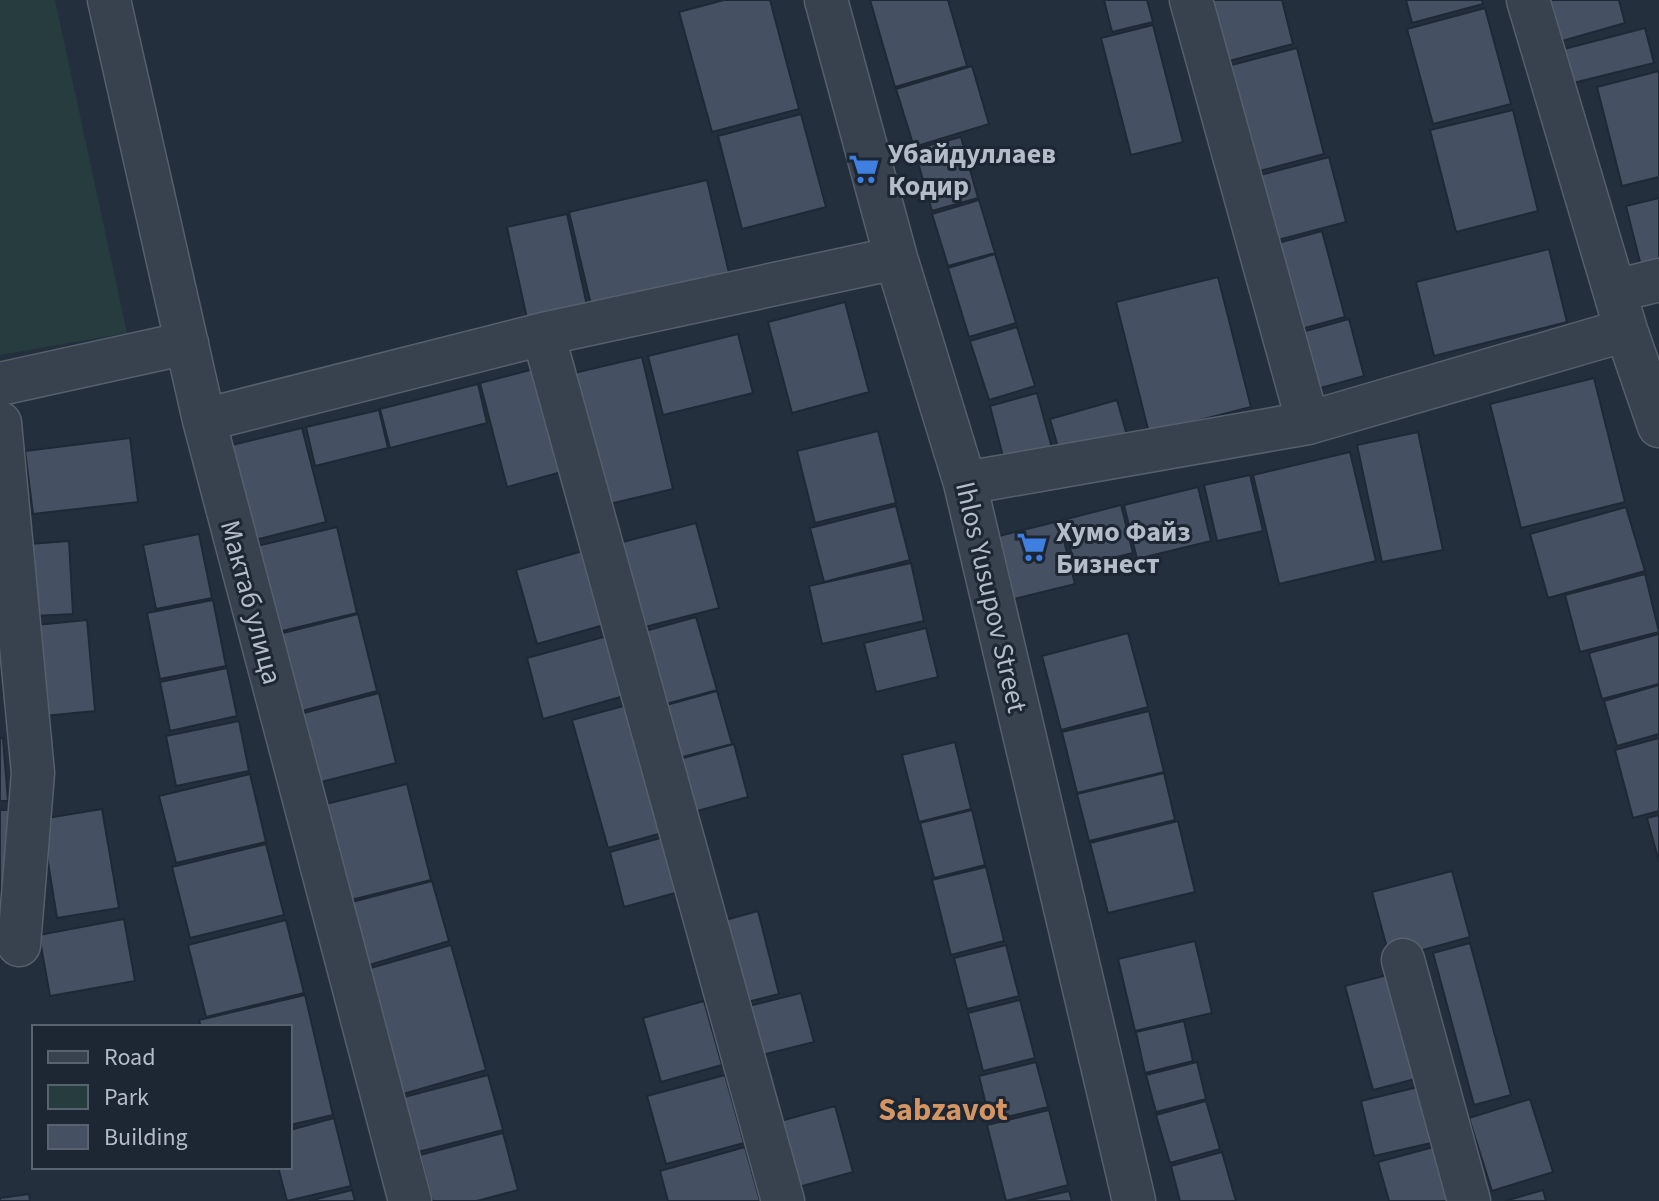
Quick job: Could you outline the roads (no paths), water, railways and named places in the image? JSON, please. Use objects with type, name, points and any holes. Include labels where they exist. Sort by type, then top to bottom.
[{"type":"street","name":"Мактаб улица","points":[[109,0],[204,420],[410,1201]]},
{"type":"street","name":"Ihlos Yusupov Street","points":[[826,0],[896,258],[965,483],[1134,1201]]},
{"type":"street","points":[[1191,0],[1308,423]]},
{"type":"street","points":[[1528,0],[1620,310],[1659,426]]},
{"type":"street","points":[[204,420],[543,334],[896,258]]},
{"type":"street","points":[[965,483],[1308,423],[1620,310],[1659,280]]},
{"type":"street","points":[[543,334],[783,1201]]},
{"type":"street","points":[[0,384],[187,343]]},
{"type":"street","points":[[0,423],[33,773],[19,945]]},
{"type":"street","points":[[1403,960],[1469,1201]]},
{"type":"place","name":"Убайдуллаев Кодир","points":[[864,169]]},
{"type":"place","name":"Хумо Файз Бизнест","points":[[1032,547]]},
{"type":"district","name":"Sabzavot","points":[[943,1109]]}]
